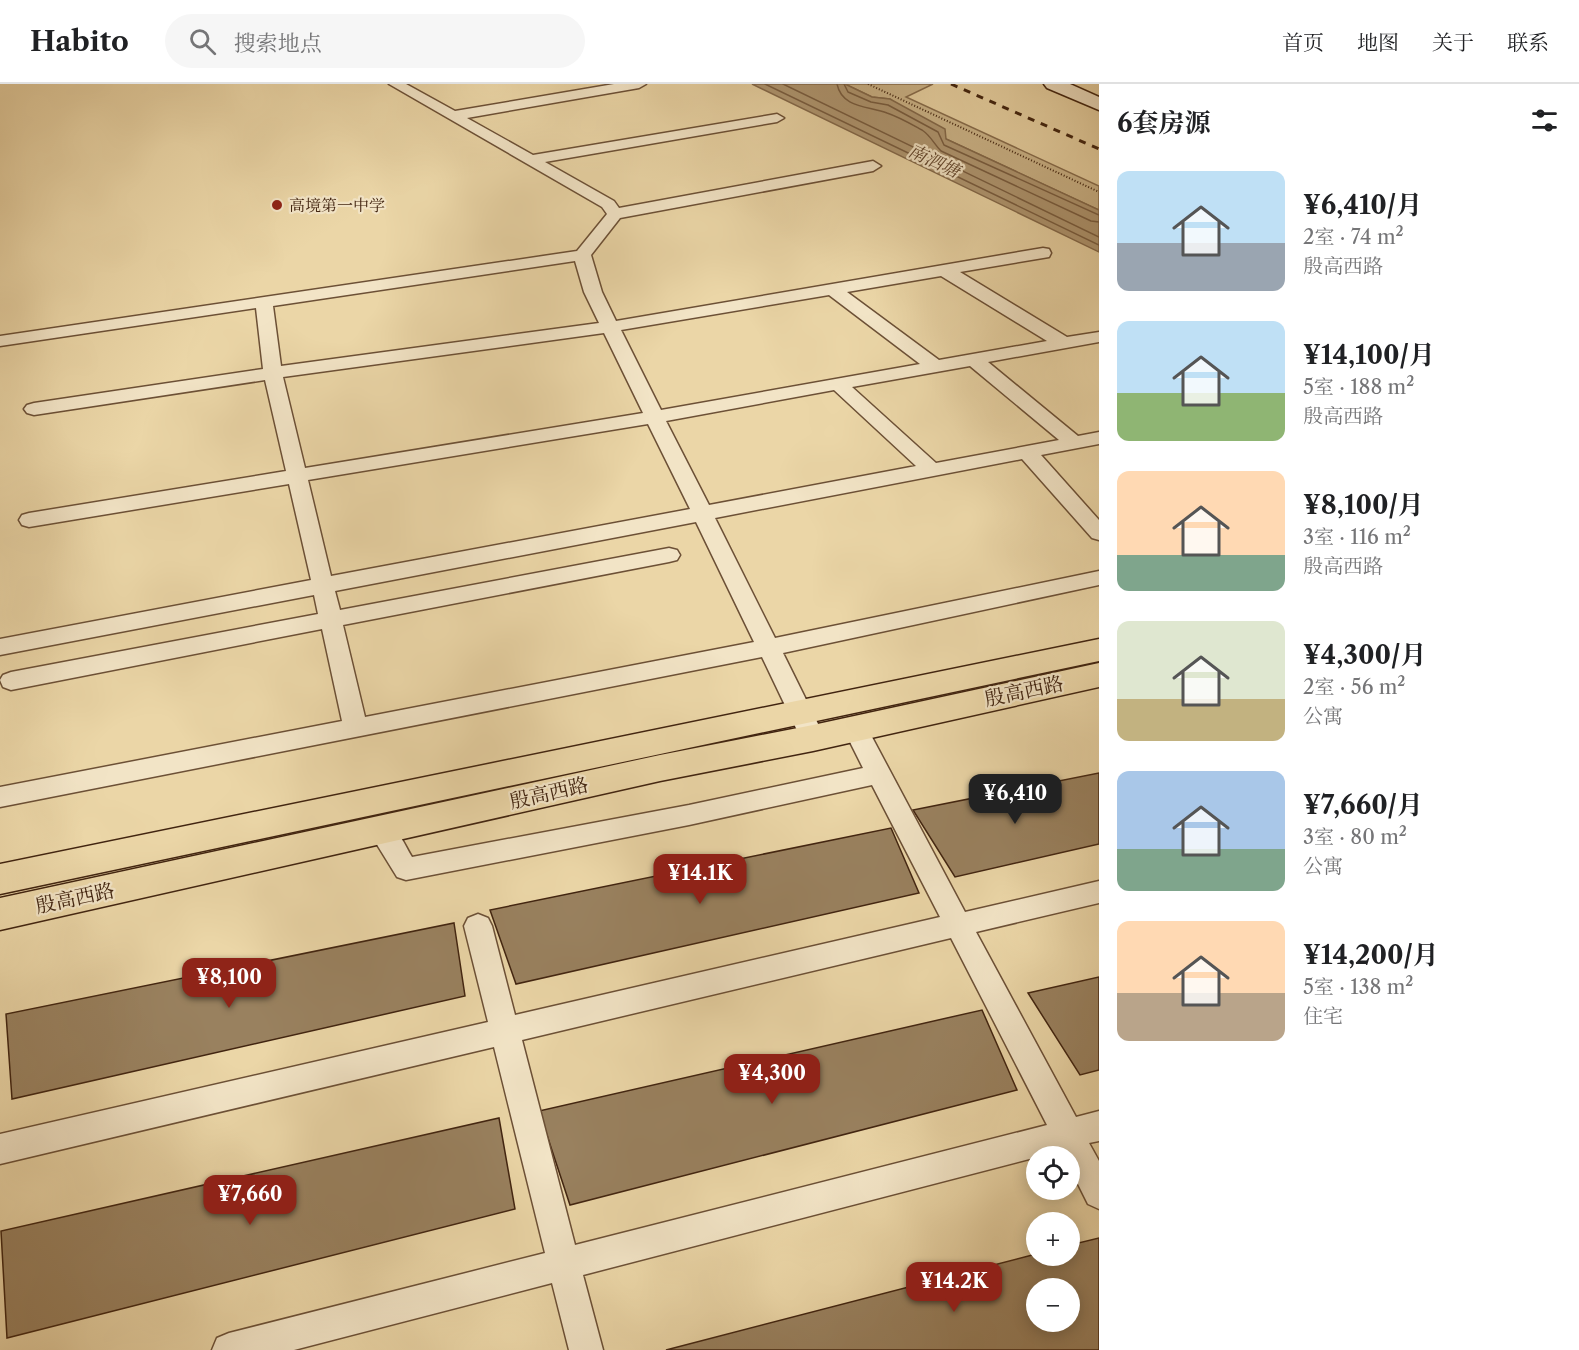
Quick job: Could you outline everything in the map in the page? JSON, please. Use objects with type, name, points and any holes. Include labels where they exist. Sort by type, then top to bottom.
[{"type":"main road","name":"殷高西路","points":[[0,914],[660,768],[806,724],[1099,650]]},
{"type":"main road","name":"殷高西路","points":[[0,879],[377,802],[806,724],[855,728],[1099,675]]},
{"type":"street","points":[[1054,84],[1099,104]]},
{"type":"lane","points":[[396,84],[608,204],[615,214]]},
{"type":"lane","points":[[452,116],[639,84]]},
{"type":"lane","points":[[531,160],[777,118]]},
{"type":"lane","points":[[0,341],[582,255],[615,214],[873,166]]},
{"type":"lane","points":[[34,409],[273,373],[610,327],[1043,253]]},
{"type":"lane","points":[[582,255],[593,292],[806,724]]},
{"type":"lane","points":[[944,270],[1063,343]]},
{"type":"lane","points":[[832,289],[935,366]]},
{"type":"lane","points":[[264,302],[273,373],[356,728]]},
{"type":"lane","points":[[29,520],[296,478],[1098,338]]},
{"type":"lane","points":[[973,359],[1075,443]]},
{"type":"lane","points":[[838,384],[932,470]]},
{"type":"lane","points":[[0,647],[1099,438]]},
{"type":"lane","points":[[1027,452],[1099,533]]},
{"type":"lane","points":[[11,681],[669,555]]},
{"type":"lane","points":[[0,796],[767,648],[1099,578]]},
{"type":"lane","points":[[855,728],[1099,1193]]},
{"type":"lane","points":[[381,830],[406,869],[689,815],[880,774]]},
{"type":"lane","points":[[0,1149],[1099,892]]},
{"type":"lane","points":[[478,926],[586,1350]]},
{"type":"lane","points":[[229,1350],[1099,1126]]},
{"type":"path","points":[[868,84],[1099,192]]},
{"type":"shaded area","points":[[845,84],[933,84],[906,97],[1099,186],[1099,210],[946,139],[890,99],[872,97]]},
{"type":"water","name":"南泗塘","points":[[752,84],[845,84],[872,97],[890,99],[945,129],[946,139],[1099,210],[1099,252]]},
{"type":"building","points":[[1099,773],[1099,844],[955,877],[913,810]]},
{"type":"building","points":[[891,828],[919,893],[516,984],[490,910]]},
{"type":"building","points":[[454,923],[465,996],[12,1099],[6,1014]]},
{"type":"building","points":[[1099,977],[1099,1070],[1080,1075],[1028,993]]},
{"type":"building","points":[[982,1010],[1017,1090],[570,1205],[539,1111]]},
{"type":"building","points":[[499,1118],[515,1209],[7,1338],[1,1231]]},
{"type":"building","points":[[1099,1238],[1099,1350],[666,1350],[1026,1257],[1026,1266],[1080,1266],[1080,1243]]},
{"type":"railway","points":[[951,84],[1099,149]]},
{"type":"place","name":"高境第一中学","points":[[277,205]]}]
